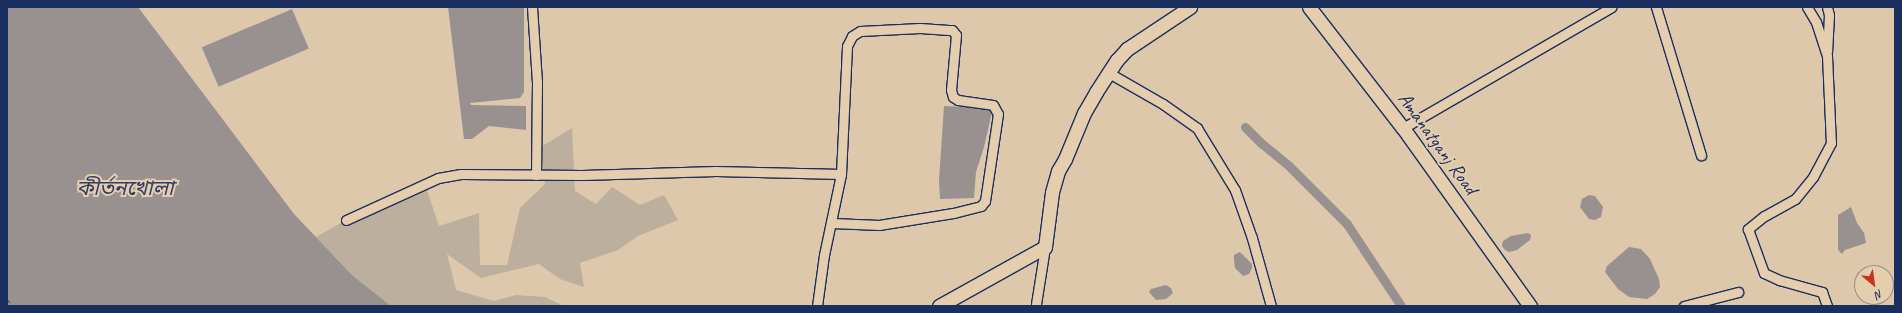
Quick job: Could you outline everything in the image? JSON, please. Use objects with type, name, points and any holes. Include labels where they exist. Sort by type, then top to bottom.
[{"type":"main road","points":[[939,306],[1045,247],[1052,192],[1058,171],[1065,159],[1084,113],[1117,60],[1127,49],[1190,7]]},
{"type":"main road","name":"Amanatganj Road","points":[[1309,7],[1403,128],[1530,306]]},
{"type":"street","points":[[532,7],[537,82],[536,175]]},
{"type":"street","points":[[1403,128],[1612,7]]},
{"type":"street","points":[[1656,7],[1701,155]]},
{"type":"street","points":[[1807,7],[1816,22],[1826,56]]},
{"type":"street","points":[[1827,7],[1829,15],[1826,56],[1831,143],[1813,177],[1796,199],[1764,216],[1748,229],[1764,273],[1779,280],[1822,292],[1827,306]]},
{"type":"street","points":[[817,306],[824,255],[832,223],[841,174],[847,46],[852,36],[860,31],[920,28],[952,30],[956,35],[951,90],[953,97],[958,100],[992,105],[998,114],[985,201],[981,206],[953,213],[879,225],[832,223]]},
{"type":"street","points":[[1109,73],[1162,104],[1197,128],[1235,190],[1252,238],[1271,306]]},
{"type":"street","points":[[346,220],[438,178],[461,174],[536,175],[716,171],[841,174]]},
{"type":"street","points":[[1036,304],[1045,247]]},
{"type":"street","points":[[1684,306],[1738,292]]},
{"type":"shaded area","points":[[572,128],[575,191],[596,204],[612,187],[640,205],[664,195],[678,220],[638,236],[618,250],[580,263],[584,287],[560,279],[539,264],[481,278],[447,254],[456,290],[494,301],[516,295],[545,297],[564,306],[391,306],[352,275],[316,237],[424,181],[439,226],[479,213],[480,265],[507,265],[520,208],[545,184],[539,148]]},
{"type":"water","name":"কীর্তনখোলা","points":[[7,7],[138,7],[294,214],[352,275],[391,306],[7,306]]},
{"type":"water","points":[[448,7],[524,7],[524,92],[520,98],[470,103],[471,105],[526,106],[526,130],[489,126],[472,139],[464,139]]},
{"type":"water","points":[[292,9],[309,49],[219,87],[202,47]]},
{"type":"water","points":[[944,106],[988,108],[992,112],[984,147],[976,172],[974,198],[940,199],[939,180]]},
{"type":"water","points":[[1589,195],[1595,196],[1603,207],[1601,217],[1595,220],[1589,219],[1580,207],[1582,199]]},
{"type":"water","points":[[1851,207],[1857,223],[1864,233],[1866,243],[1845,250],[1842,254],[1838,250],[1838,215]]},
{"type":"water","points":[[1528,233],[1531,235],[1530,240],[1517,250],[1509,252],[1502,246],[1503,241],[1511,236]]},
{"type":"water","points":[[1629,247],[1641,249],[1650,259],[1659,279],[1660,287],[1655,294],[1647,299],[1629,297],[1618,289],[1605,272],[1607,266]]},
{"type":"water","points":[[1240,252],[1252,264],[1249,274],[1243,276],[1235,268],[1234,260],[1234,255]]},
{"type":"water","points":[[1166,285],[1171,288],[1173,293],[1166,299],[1156,300],[1149,292],[1151,289]]},
{"type":"waterway","points":[[1245,127],[1261,143],[1289,166],[1347,224],[1401,306]]},
{"type":"ferry route","points":[[7,299],[13,306]]}]
